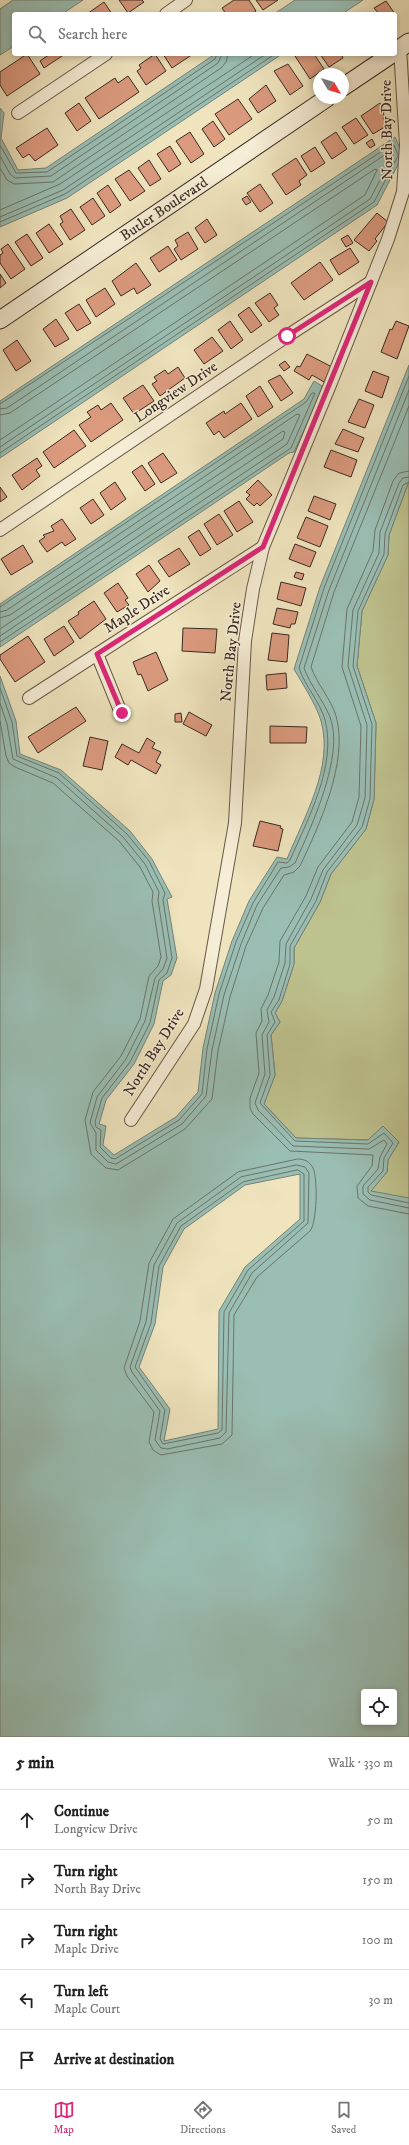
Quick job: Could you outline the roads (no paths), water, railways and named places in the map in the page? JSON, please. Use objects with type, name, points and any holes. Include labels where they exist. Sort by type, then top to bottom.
[{"type":"street","points":[[169,12],[186,0]]},
{"type":"street","name":"North Bay Drive","points":[[131,1120],[194,1024],[206,989],[235,823],[245,641],[263,547],[371,282],[403,192],[406,170],[399,49]]},
{"type":"street","points":[[18,113],[103,56]]},
{"type":"street","points":[[349,83],[389,56]]},
{"type":"street","name":"Butler Boulevard","points":[[0,320],[318,104]]},
{"type":"street","name":"Longview Drive","points":[[0,530],[287,336],[371,282]]},
{"type":"street","name":"Maple Drive","points":[[29,698],[263,547]]},
{"type":"street","points":[[97,654],[122,713]]},
{"type":"water","points":[[13,0],[83,0],[65,12],[12,12],[12,47],[0,55],[0,9]]},
{"type":"water","points":[[295,0],[363,0],[345,12],[277,12]]},
{"type":"water","points":[[212,56],[279,56],[67,198],[0,227],[0,108],[4,113],[1,138],[18,170],[46,168]]},
{"type":"water","points":[[395,137],[403,155],[377,205],[0,458],[0,401]]},
{"type":"water","points":[[409,365],[409,481],[389,535],[388,555],[362,611],[357,666],[376,723],[374,799],[366,829],[331,874],[320,902],[294,948],[294,964],[282,1001],[275,1013],[280,1022],[271,1035],[275,1075],[264,1104],[296,1138],[368,1140],[383,1126],[399,1142],[388,1160],[387,1172],[371,1191],[409,1198],[409,1737],[0,1737],[0,676],[16,721],[20,754],[61,770],[130,831],[152,859],[172,897],[167,899],[177,958],[171,975],[163,981],[154,1024],[134,1064],[106,1100],[99,1124],[106,1126],[103,1145],[114,1155],[176,1117],[198,1092],[203,1048],[215,993],[232,941],[249,901],[277,857],[287,859],[309,809],[324,756],[324,738],[319,715],[294,669],[320,587]],"holes":[[[300,1174],[300,1219],[245,1267],[219,1311],[218,1429],[164,1441],[170,1409],[139,1367],[155,1324],[163,1267],[184,1229],[245,1185]]]},
{"type":"water","points":[[314,381],[322,386],[321,393],[294,452],[289,453],[0,647],[0,604],[304,399]]}]
